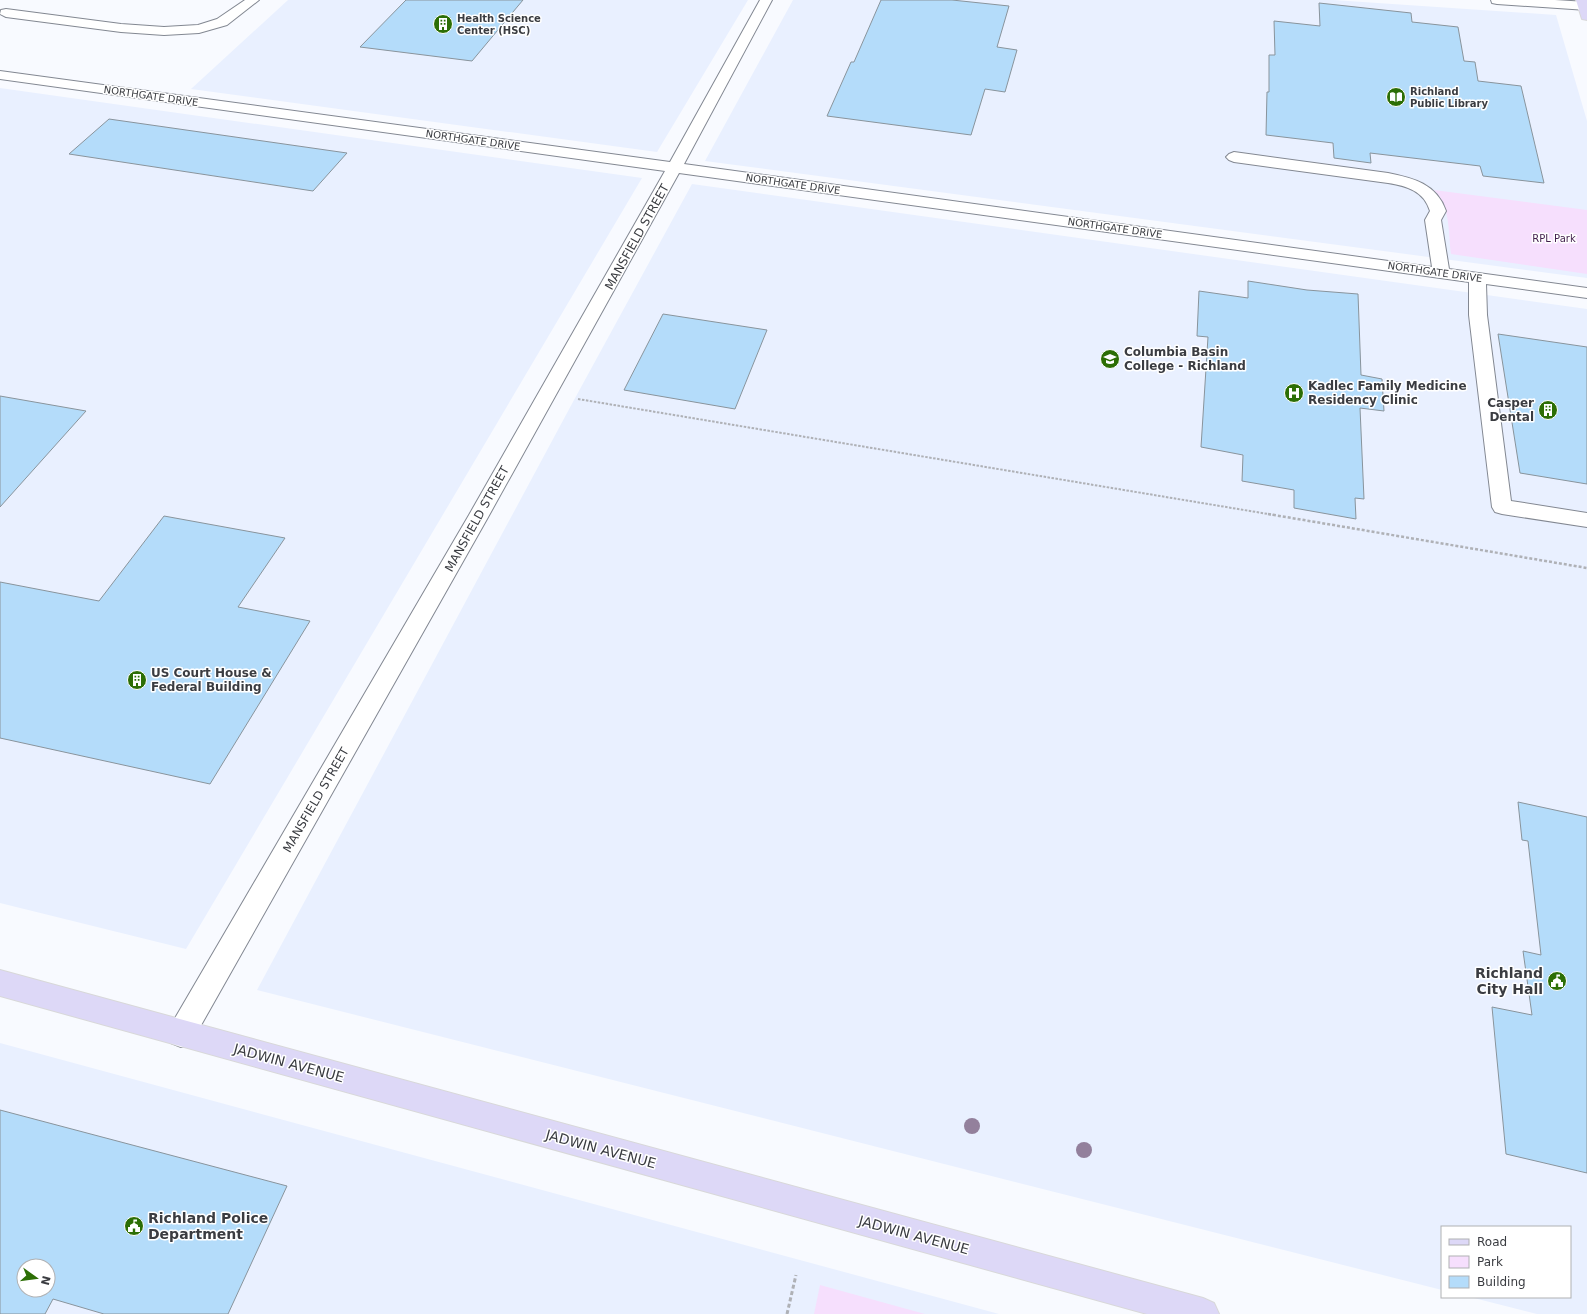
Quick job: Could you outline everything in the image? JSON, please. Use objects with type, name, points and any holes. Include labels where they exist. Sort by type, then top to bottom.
[{"type":"main road","name":"JADWIN AVENUE","points":[[0,983],[1203,1314]]},
{"type":"street","points":[[3,15],[121,28],[164,31],[199,29],[222,22],[253,0]]},
{"type":"street","name":"MANSFIELD STREET","points":[[181,1034],[676,168],[766,0]]},
{"type":"street","points":[[1497,0],[1585,7]]},
{"type":"street","points":[[3,15],[18,4]]},
{"type":"street","name":"NORTHGATE DRIVE","points":[[0,75],[1587,292]]},
{"type":"street","points":[[1234,157],[1399,180],[1420,187],[1430,193],[1436,202],[1438,211],[1433,220],[1441,272]]},
{"type":"street","points":[[1478,278],[1478,315],[1502,507],[1587,520]]},
{"type":"path","points":[[548,394],[954,460],[1587,568]]},
{"type":"path","points":[[787,1314],[796,1275]]},
{"type":"shaded area","points":[[288,0],[748,0],[657,152],[191,89]]},
{"type":"shaded area","points":[[793,0],[1333,0],[1556,15],[1587,121],[1587,278],[705,161]]},
{"type":"shaded area","points":[[0,88],[642,178],[186,949],[0,903]]},
{"type":"shaded area","points":[[692,184],[1587,309],[1587,1314],[1537,1314],[1474,1298],[1571,1298],[1571,1226],[1441,1226],[1441,1290],[257,990],[574,400]]},
{"type":"shaded area","points":[[0,1043],[999,1314],[0,1314]]},
{"type":"green space","name":"RPL Park","points":[[1434,190],[1587,210],[1587,274],[1451,254],[1446,212]]},
{"type":"green space","points":[[820,1285],[925,1314],[814,1314]]},
{"type":"building","name":"Health Science Center (HSC)","points":[[406,0],[523,0],[472,61],[360,47]]},
{"type":"building","points":[[881,0],[952,0],[1009,6],[997,47],[1017,50],[1005,92],[985,89],[971,135],[827,116],[851,62],[854,62]]},
{"type":"building","name":"Richland Public Library","points":[[1319,3],[1411,13],[1412,22],[1458,27],[1464,61],[1475,62],[1478,81],[1521,86],[1544,183],[1483,176],[1480,166],[1370,153],[1371,163],[1334,158],[1333,143],[1266,135],[1267,92],[1269,92],[1269,55],[1275,55],[1274,21],[1320,26]]},
{"type":"building","points":[[109,119],[347,153],[313,191],[69,154]]},
{"type":"building","name":"Kadlec Family Medicine Residency Clinic","points":[[1248,281],[1307,290],[1358,294],[1361,375],[1382,379],[1384,411],[1360,408],[1364,499],[1355,498],[1356,519],[1294,508],[1294,490],[1242,481],[1243,455],[1201,447],[1208,337],[1197,336],[1199,291],[1248,298]]},
{"type":"building","points":[[663,314],[767,330],[735,409],[624,390]]},
{"type":"building","name":"Casper Dental","points":[[1498,334],[1587,347],[1587,484],[1520,473]]},
{"type":"building","points":[[0,396],[86,411],[0,507]]},
{"type":"building","name":"US Court House & Federal Building","points":[[164,516],[285,538],[238,607],[310,621],[210,784],[0,738],[0,582],[99,601]]},
{"type":"building","name":"Richland City Hall","points":[[1518,802],[1587,817],[1587,1173],[1506,1154],[1492,1007],[1532,1015],[1523,951],[1541,955],[1528,841],[1522,840]]},
{"type":"building","name":"Richland Police Department","points":[[0,1110],[287,1186],[228,1314],[104,1314],[53,1299],[45,1314],[0,1314]]},
{"type":"place","name":"Health Science Center (HSC)","points":[[443,24]]},
{"type":"place","name":"Richland Public Library","points":[[1396,97]]},
{"type":"place","name":"Columbia Basin College - Richland","points":[[1110,359]]},
{"type":"place","name":"Kadlec Family Medicine Residency Clinic","points":[[1294,393]]},
{"type":"place","name":"Casper Dental","points":[[1548,410]]},
{"type":"place","name":"US Court House & Federal Building","points":[[137,680]]},
{"type":"place","name":"Richland City Hall","points":[[1557,981]]},
{"type":"place","name":"Richland Police Department","points":[[134,1226]]}]
